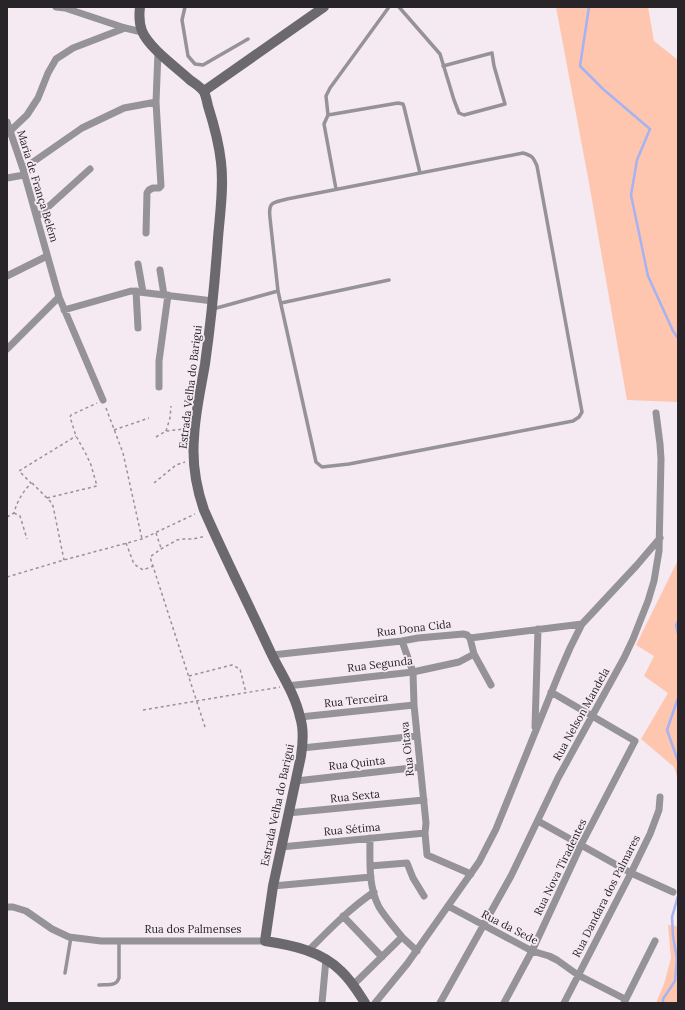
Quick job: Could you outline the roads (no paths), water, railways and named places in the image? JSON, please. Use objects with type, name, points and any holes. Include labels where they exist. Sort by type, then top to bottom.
[{"type":"street","points":[[56,7],[66,7],[125,28],[142,32]]},
{"type":"street","points":[[140,7],[139,20],[142,32],[151,44],[158,52],[204,91],[323,7]]},
{"type":"street","points":[[8,132],[27,115],[38,98],[48,73],[56,59],[73,48],[125,28]]},
{"type":"street","points":[[146,233],[147,193],[153,188],[159,188],[161,186],[156,102],[158,52]]},
{"type":"street","name":"Estrada Velha do Barigui","points":[[204,91],[219,145],[222,177],[212,305],[206,358],[193,439],[196,482],[204,510],[293,697],[300,717],[302,731],[302,748],[273,886],[265,941]]},
{"type":"street","points":[[7,178],[23,172],[82,128],[124,108],[156,102]]},
{"type":"street","name":"Maria de França Belém","points":[[7,122],[8,132],[23,172],[37,217],[58,297],[103,400]]},
{"type":"street","points":[[37,217],[90,169]]},
{"type":"street","name":"Maria de França Belém","points":[[7,276],[47,256]]},
{"type":"street","points":[[138,264],[140,292],[138,328]]},
{"type":"street","points":[[159,387],[160,356],[166,295],[160,270]]},
{"type":"street","points":[[64,310],[124,292],[166,295],[212,305]]},
{"type":"street","points":[[7,349],[58,297]]},
{"type":"street","name":"Rua Nelson Mandela","points":[[440,1003],[511,876],[558,778],[624,658],[642,618],[658,564],[660,538],[661,459],[656,413]]},
{"type":"street","points":[[375,1003],[416,951],[471,874],[487,848],[570,648],[582,624],[660,538]]},
{"type":"street","name":"Rua Dona Cida","points":[[272,654],[402,642],[418,638],[457,634],[467,635],[470,638],[582,624]]},
{"type":"street","points":[[535,733],[538,629]]},
{"type":"street","points":[[470,638],[474,654],[490,685]]},
{"type":"street","name":"Rua Oitava","points":[[402,642],[412,672],[426,823],[427,855],[471,874]]},
{"type":"street","name":"Rua Segunda","points":[[287,686],[412,672],[459,662],[474,654]]},
{"type":"street","points":[[552,692],[592,715]]},
{"type":"street","name":"Rua Terceira","points":[[300,717],[414,705]]},
{"type":"street","name":"Rua Nova Tiradentes","points":[[504,1003],[532,951],[581,845],[635,741],[592,715]]},
{"type":"street","points":[[302,748],[417,736]]},
{"type":"street","name":"Rua Quinta","points":[[296,781],[420,767]]},
{"type":"street","name":"Rua Dandara dos Palmares","points":[[564,1003],[631,873],[655,821],[659,810],[660,797]]},
{"type":"street","name":"Rua Sexta","points":[[288,814],[424,800]]},
{"type":"street","points":[[538,821],[631,873],[673,892]]},
{"type":"street","name":"Rua Sétima","points":[[281,847],[426,833]]},
{"type":"street","points":[[370,838],[371,877],[379,906],[402,937],[416,951]]},
{"type":"street","points":[[370,866],[407,863],[413,878],[424,896]]},
{"type":"street","points":[[273,886],[371,877]]},
{"type":"street","points":[[308,950],[343,916],[374,892]]},
{"type":"street","name":"Rua da Sede","points":[[448,906],[532,951],[557,960],[578,975],[624,1001]]},
{"type":"street","name":"Rua dos Palmenses","points":[[7,907],[13,907],[26,911],[69,937],[101,941],[265,941],[294,946],[308,950],[326,959],[340,970],[353,985],[364,1003]]},
{"type":"street","points":[[343,916],[382,956]]},
{"type":"street","points":[[353,985],[402,937]]},
{"type":"street","points":[[624,1001],[655,941]]},
{"type":"street","points":[[322,1003],[326,959]]},
{"type":"lane","points":[[185,7],[182,20],[188,56],[195,64],[203,65],[248,39]]},
{"type":"lane","points":[[336,189],[324,124],[328,115],[326,96],[330,88],[390,7]]},
{"type":"lane","points":[[399,7],[440,54],[443,66],[459,113],[464,115],[505,104],[494,66],[492,53],[443,66]]},
{"type":"lane","points":[[328,115],[398,103],[403,104],[420,173]]},
{"type":"lane","points":[[523,153],[534,157],[537,166],[582,412],[579,417],[573,421],[349,464],[322,467],[316,462],[278,291],[269,213],[270,206],[273,203],[287,199],[420,173],[523,153]]},
{"type":"lane","points":[[281,303],[389,280]]},
{"type":"lane","points":[[212,305],[278,291]]},
{"type":"lane","points":[[65,973],[71,937]]},
{"type":"lane","points":[[99,985],[114,984],[120,978],[119,941]]},
{"type":"waterway","points":[[589,7],[580,66],[603,89],[650,129],[637,160],[631,195],[648,276],[673,331],[678,338]]},
{"type":"waterway","points":[[678,621],[676,625],[678,634]]},
{"type":"waterway","points":[[678,698],[667,730],[678,761]]},
{"type":"waterway","points":[[663,1003],[663,999],[675,981],[677,959],[673,936],[672,917],[678,896]]}]
